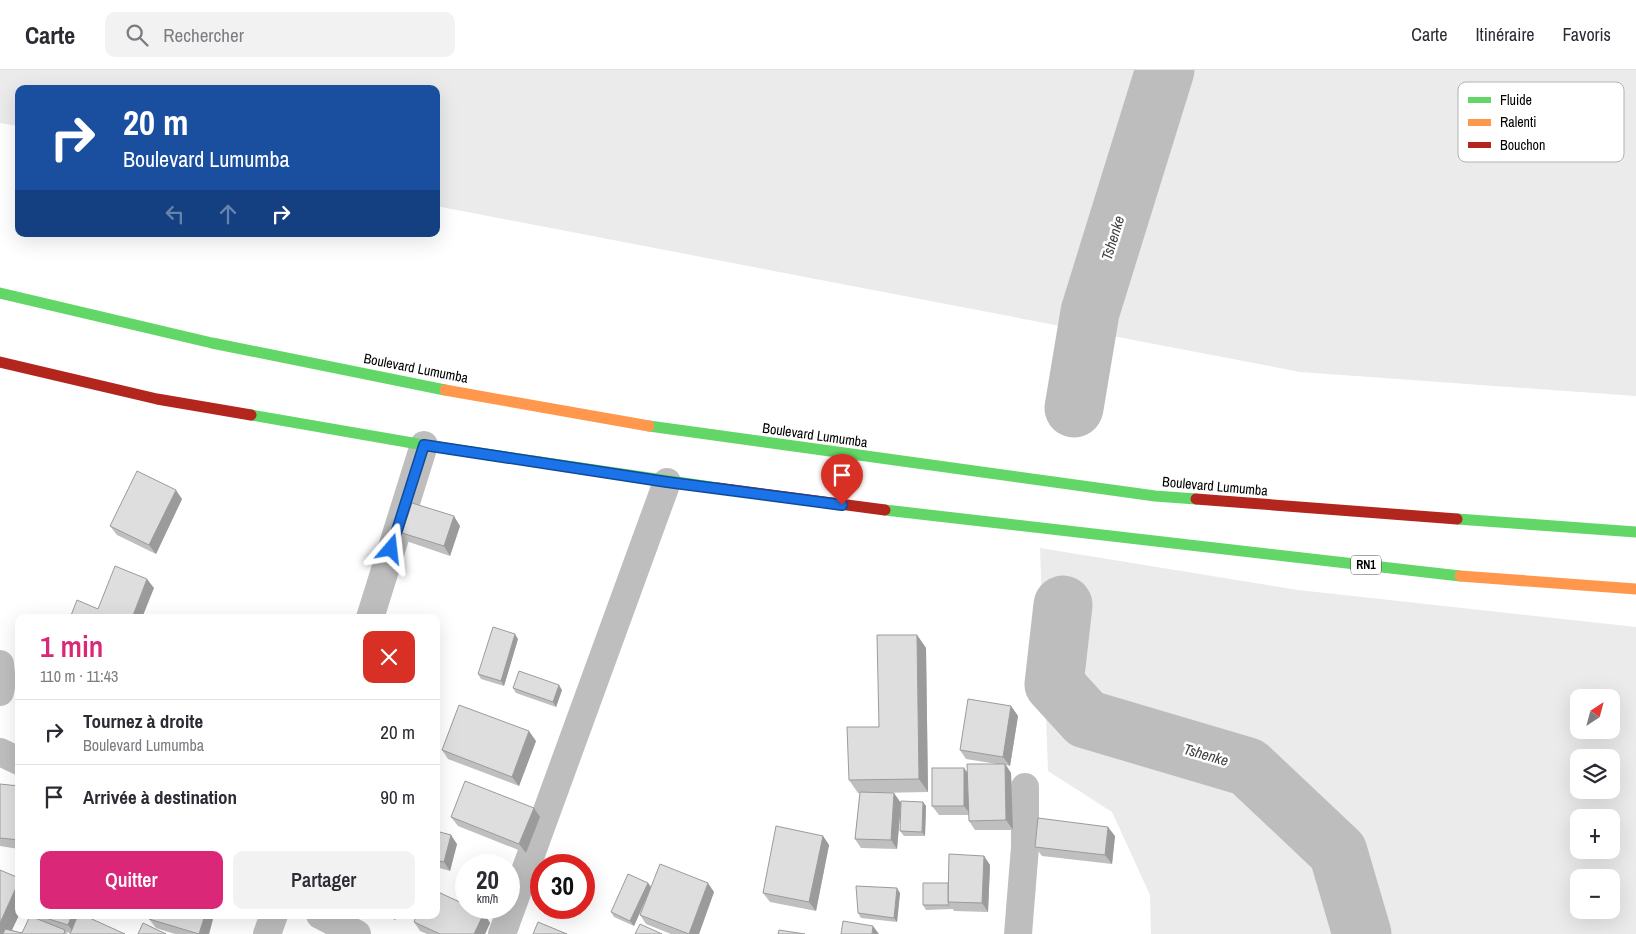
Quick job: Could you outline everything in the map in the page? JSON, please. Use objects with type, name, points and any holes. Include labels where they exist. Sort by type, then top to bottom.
[{"type":"highway","name":"Boulevard Lumumba","points":[[0,293],[212,343],[445,390],[643,425],[1155,496],[1636,532]]},
{"type":"highway","name":"RN1","points":[[0,362],[157,398],[424,445],[667,482],[783,498],[1499,580],[1636,589]]},
{"type":"street","points":[[371,614],[424,445]]},
{"type":"street","points":[[502,934],[667,482]]},
{"type":"street","points":[[0,664],[2,682],[0,692]]},
{"type":"street","points":[[0,752],[15,759]]},
{"type":"street","points":[[1018,934],[1025,848],[1025,787]]},
{"type":"street","points":[[267,934],[273,919]]},
{"type":"street","points":[[328,919],[356,934]]},
{"type":"shaded area","points":[[0,70],[1636,70],[1636,396],[1300,372],[440,207],[440,85],[15,85],[15,125],[0,123]]},
{"type":"shaded area","points":[[1040,548],[1298,590],[1636,627],[1636,934],[1151,934],[1150,895],[1112,812],[1048,771]]},
{"type":"building","points":[[137,471],[176,490],[149,545],[110,526]]},
{"type":"building","points":[[412,503],[454,516],[444,546],[402,533]]},
{"type":"building","points":[[115,566],[147,579],[134,614],[72,614],[77,600],[98,609]]},
{"type":"building","points":[[493,627],[515,634],[501,681],[478,674]]},
{"type":"building","points":[[877,635],[917,635],[919,779],[849,780],[847,727],[879,727]]},
{"type":"building","points":[[519,671],[559,685],[553,702],[513,688]]},
{"type":"building","points":[[968,699],[1011,706],[1003,757],[960,750]]},
{"type":"building","points":[[459,705],[529,731],[512,777],[442,750]]},
{"type":"building","points":[[967,764],[1005,764],[1006,820],[969,821]]},
{"type":"building","points":[[932,768],[964,768],[964,806],[932,806]]},
{"type":"building","points":[[465,781],[534,808],[519,844],[451,817]]},
{"type":"building","points":[[0,784],[15,786],[15,840],[0,838]]},
{"type":"building","points":[[860,792],[894,793],[891,840],[855,839]]},
{"type":"building","points":[[901,801],[923,802],[922,832],[900,831]]},
{"type":"building","points":[[1038,818],[1108,827],[1105,855],[1035,847]]},
{"type":"building","points":[[776,826],[823,836],[809,902],[763,893]]},
{"type":"building","points":[[440,832],[451,835],[444,862],[440,861]]},
{"type":"building","points":[[949,854],[984,856],[982,903],[948,902]]},
{"type":"building","points":[[660,864],[708,883],[689,934],[640,915]]},
{"type":"building","points":[[0,870],[15,876],[15,890],[0,923]]},
{"type":"building","points":[[628,874],[648,883],[630,921],[611,912]]},
{"type":"building","points":[[923,883],[948,883],[949,905],[923,905]]},
{"type":"building","points":[[856,886],[897,888],[894,918],[858,913]]},
{"type":"building","points":[[440,893],[455,900],[455,919],[481,919],[474,934],[440,934],[414,922],[415,919],[440,919]]},
{"type":"building","points":[[29,919],[38,919],[65,930],[64,934],[3,934],[5,929],[22,933]]},
{"type":"building","points":[[49,919],[70,919],[68,925]]},
{"type":"building","points":[[76,919],[92,919],[125,934],[70,934]]},
{"type":"building","points":[[149,919],[204,919],[199,934]]},
{"type":"building","points":[[843,921],[873,926],[872,934],[841,934]]},
{"type":"building","points":[[538,922],[567,934],[533,934]]},
{"type":"building","points":[[143,923],[166,934],[138,934]]},
{"type":"building","points":[[640,924],[662,934],[635,934]]},
{"type":"building","points":[[779,930],[805,934],[778,934]]},
{"type":"waterway","name":"Tshenke","points":[[1074,408],[1090,312],[1165,70]]},
{"type":"waterway","name":"Tshenke","points":[[1063,605],[1054,684],[1086,719],[1248,767],[1338,852],[1362,934]]},
{"type":"traffic: fast","points":[[0,293],[212,343],[445,390]]},
{"type":"traffic: fast","points":[[251,415],[424,445],[718,488]]},
{"type":"traffic: fast","points":[[649,426],[1155,496],[1196,499]]},
{"type":"traffic: fast","points":[[885,510],[1460,576]]},
{"type":"traffic: fast","points":[[1457,519],[1636,532]]},
{"type":"traffic: slow","points":[[445,390],[649,426]]},
{"type":"traffic: slow","points":[[1460,576],[1636,589]]},
{"type":"traffic: jam","points":[[0,362],[157,399],[251,415]]},
{"type":"traffic: jam","points":[[718,488],[885,510]]},
{"type":"traffic: jam","points":[[1196,499],[1457,519]]},
{"type":"route","points":[[391,549],[424,445],[667,482],[842,505]]}]
